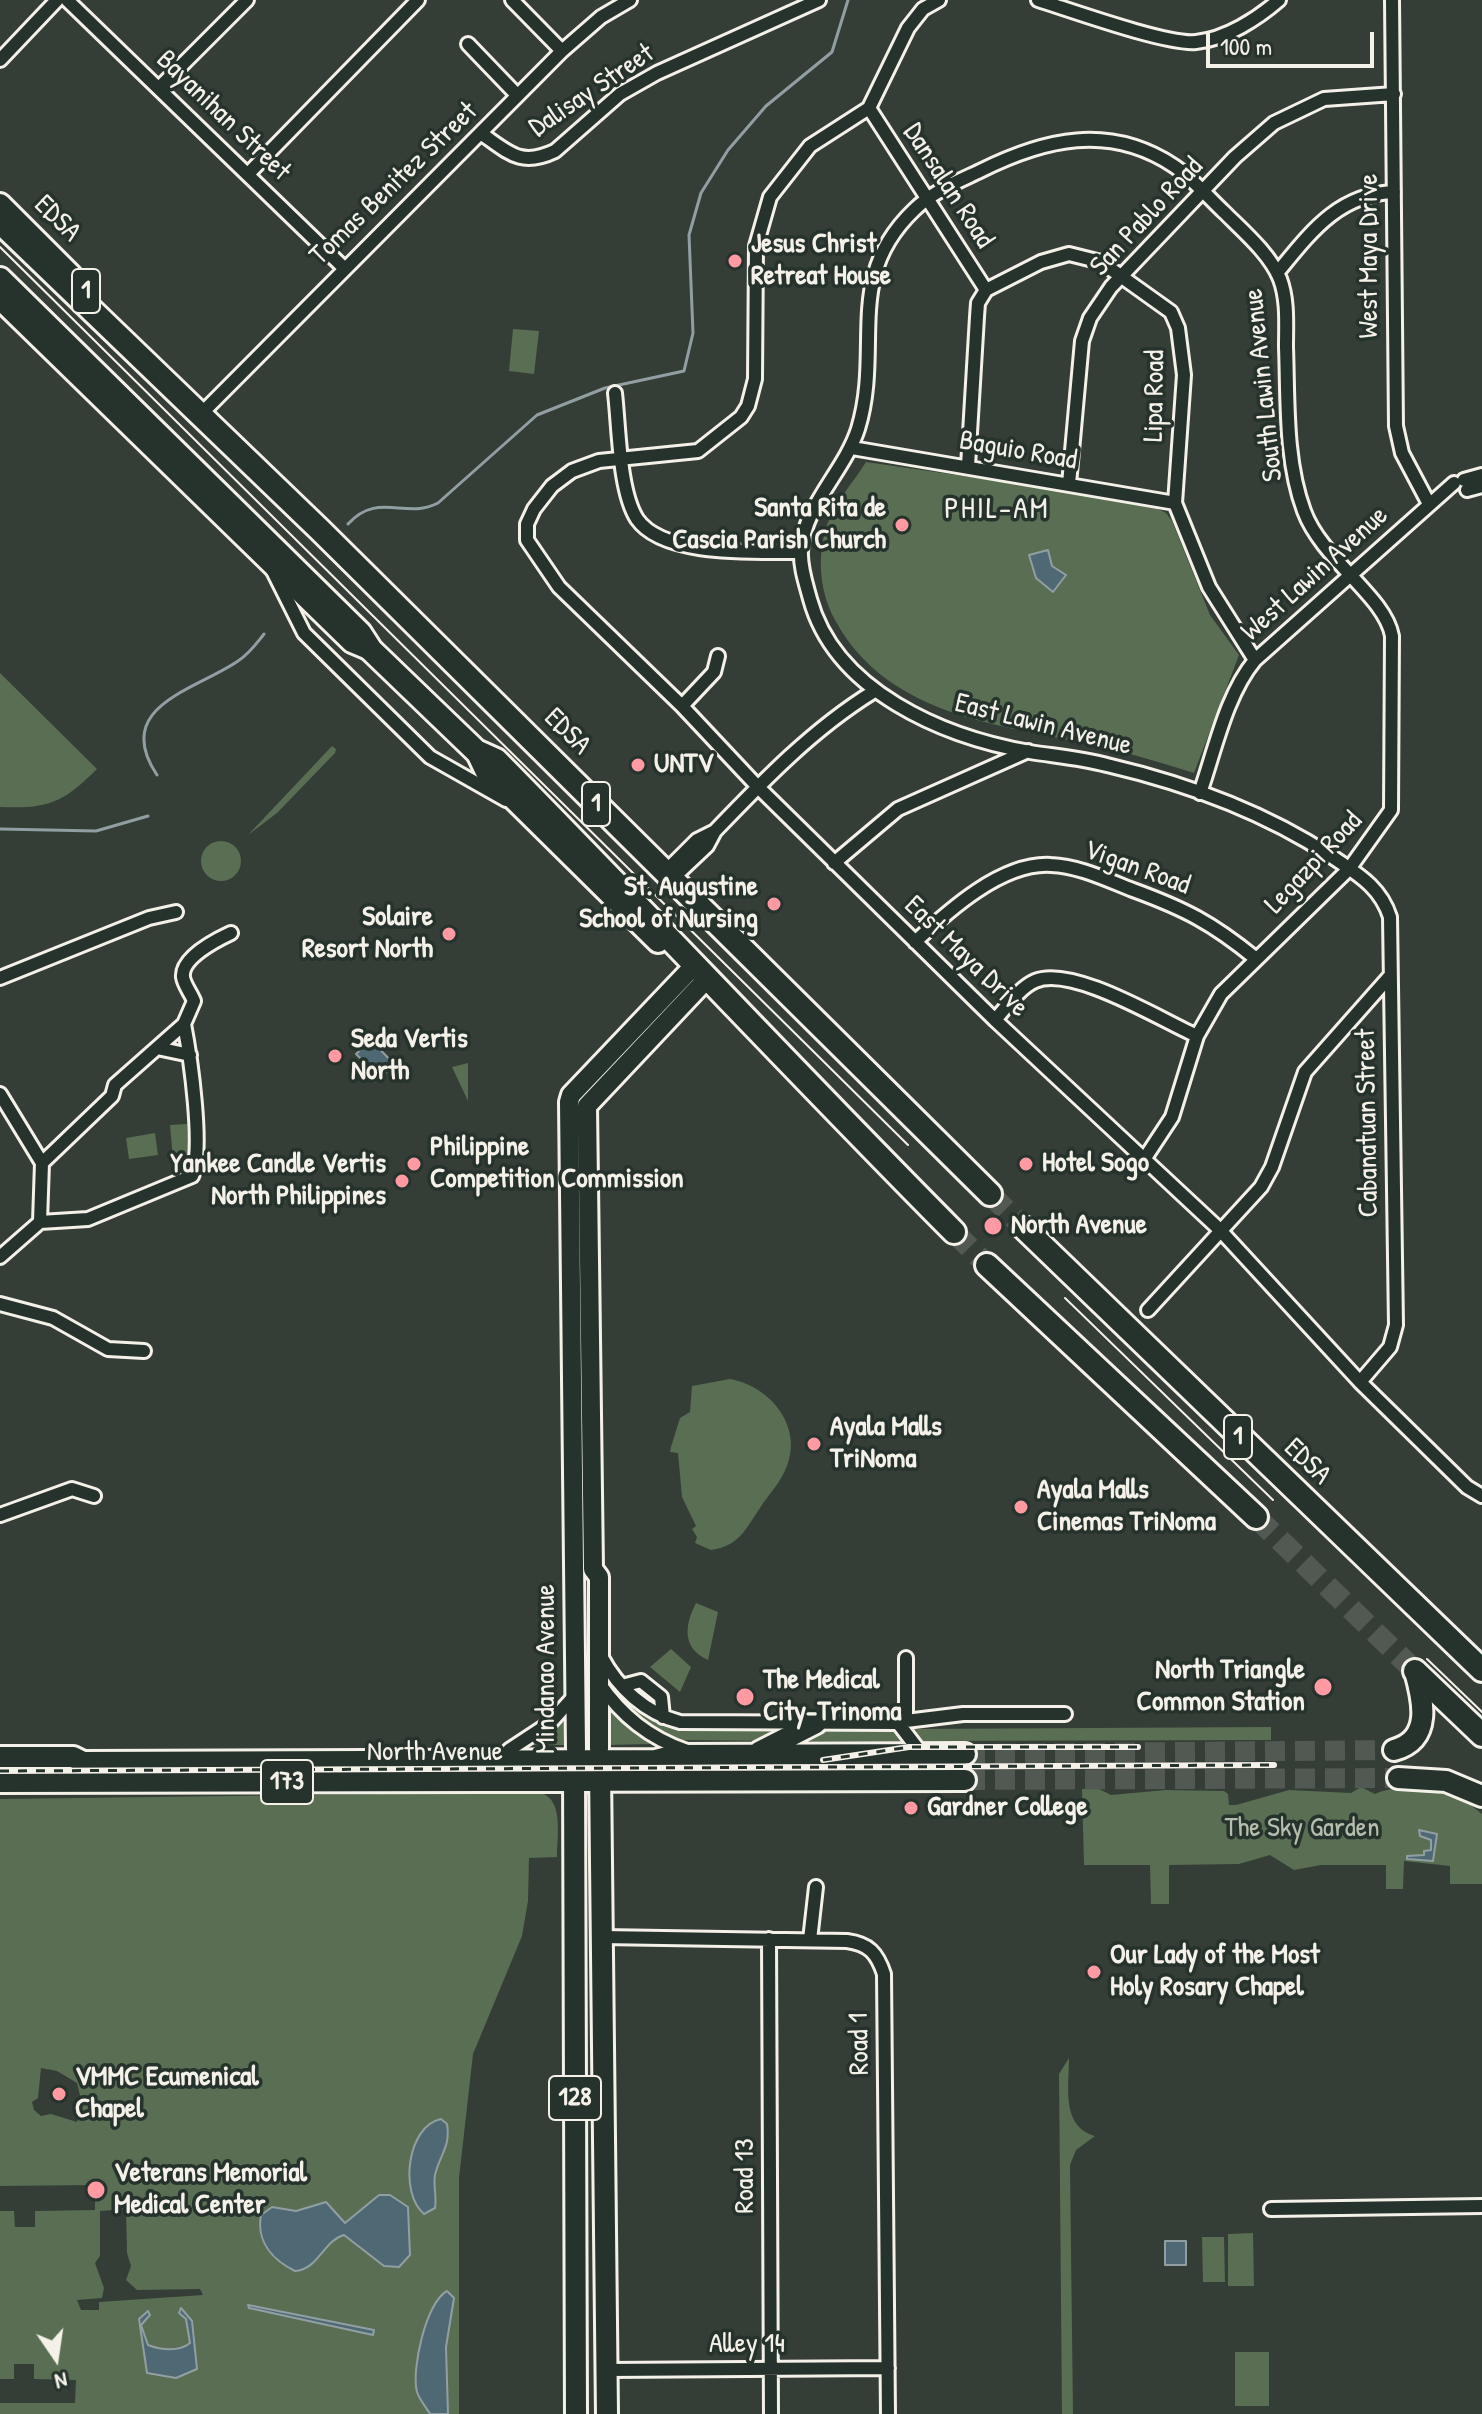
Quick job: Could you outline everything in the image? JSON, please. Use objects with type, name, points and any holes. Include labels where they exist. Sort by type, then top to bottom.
[{"type":"highway","name":"EDSA","points":[[0,222],[168,381],[990,1194]]},
{"type":"highway","name":"1","points":[[0,279],[360,633],[371,650],[476,751],[496,760],[698,965],[735,1011],[954,1232]]},
{"type":"highway","name":"EDSA","points":[[1024,1228],[1482,1670]]},
{"type":"highway","name":"1","points":[[987,1265],[1256,1517]]},
{"type":"highway","points":[[1415,1671],[1482,1735]]},
{"type":"main road","name":"EDSA","points":[[0,204],[131,335],[168,381]]},
{"type":"main road","name":"1","points":[[0,299],[352,642],[371,650]]},
{"type":"main road","name":"1","points":[[476,751],[486,772],[716,1000],[735,1011]]},
{"type":"main road","points":[[1454,1644],[1482,1651]]},
{"type":"main road","points":[[1415,1671],[1423,1720],[1413,1739],[1394,1750],[1408,1755],[1412,1762],[1409,1772],[1398,1778],[1446,1781],[1482,1796]]},
{"type":"main road","points":[[756,1754],[816,1723]]},
{"type":"main road","name":"North Avenue","points":[[434,1756],[509,1750],[576,1754],[600,1764],[965,1780]]},
{"type":"main road","name":"North Avenue","points":[[73,1757],[82,1751],[381,1756],[576,1754]]},
{"type":"main road","points":[[230,1761],[264,1754]]},
{"type":"main road","name":"North Avenue","points":[[0,1757],[73,1757],[83,1762],[230,1761],[264,1754]]},
{"type":"main road","name":"Mindanao Avenue","points":[[576,1754],[576,2414]]},
{"type":"main road","name":"North Avenue","points":[[0,1782],[574,1781],[600,1764],[656,1760],[675,1755],[965,1754]]},
{"type":"main road","name":"Mindanao Avenue","points":[[600,1764],[607,2414]]},
{"type":"street","points":[[0,60],[57,0]]},
{"type":"street","name":"Bayanihan Street","points":[[67,0],[343,267]]},
{"type":"street","points":[[160,87],[247,0]]},
{"type":"street","points":[[248,174],[418,0]]},
{"type":"street","points":[[512,0],[562,51]]},
{"type":"street","name":"Tomas Benitez Street","points":[[201,414],[343,267],[482,134],[562,51],[601,17],[630,0]]},
{"type":"street","name":"Dalisay Street","points":[[482,134],[517,158],[545,156],[620,94],[657,73],[819,0]]},
{"type":"street","points":[[869,108],[908,28],[923,9],[939,0]]},
{"type":"street","points":[[1038,0],[1160,37],[1195,42],[1241,26],[1279,0]]},
{"type":"street","name":"West Maya Drive","points":[[1392,0],[1396,426],[1402,453],[1429,504]]},
{"type":"street","points":[[468,44],[517,95]]},
{"type":"street","name":"San Pablo Road","points":[[1069,484],[1082,341],[1090,318],[1122,276],[1253,140],[1290,112],[1334,97],[1394,94]]},
{"type":"street","name":"Dansalan Road","points":[[869,108],[986,290]]},
{"type":"street","name":"East Maya Drive","points":[[869,108],[810,146],[784,176],[764,211],[755,260],[755,379],[748,406],[741,417],[698,451],[583,466],[559,479],[528,519],[527,540],[559,587],[682,706],[758,787],[995,1020],[1219,1229],[1360,1382],[1480,1495]]},
{"type":"street","name":"South Lawin Avenue","points":[[873,692],[829,645],[813,610],[801,552],[812,514],[852,448],[867,386],[871,284],[875,266],[898,226],[928,197],[1005,158],[1054,140],[1108,142],[1144,152],[1174,166],[1244,232],[1277,273],[1285,300],[1292,459],[1297,485],[1312,530],[1349,577]]},
{"type":"street","points":[[1277,273],[1332,212],[1364,195],[1394,192]]},
{"type":"street","name":"Lipa Road","points":[[986,290],[1041,262],[1069,254],[1092,258],[1164,304],[1178,328],[1184,375],[1175,503],[1209,587],[1255,660]]},
{"type":"street","points":[[968,466],[978,309],[986,290]]},
{"type":"street","points":[[615,393],[630,505],[638,520],[655,535],[701,548],[801,552]]},
{"type":"street","name":"Baguio Road","points":[[852,448],[1175,503]]},
{"type":"street","name":"West Lawin Avenue","points":[[1200,793],[1246,670],[1429,504],[1482,475]]},
{"type":"street","name":"West Lawin Avenue","points":[[1457,488],[1482,486]]},
{"type":"street","points":[[267,560],[304,633],[430,757],[529,814]]},
{"type":"street","name":"Legazpi Road","points":[[1145,1158],[1172,1117],[1197,1036],[1221,994],[1349,869],[1386,820],[1394,796],[1389,621],[1349,577]]},
{"type":"street","points":[[682,706],[714,672],[718,656]]},
{"type":"street","points":[[669,875],[707,846],[715,831],[758,787],[837,715],[873,692]]},
{"type":"street","name":"East Lawin Avenue","points":[[873,692],[962,732],[1028,751],[1106,764],[1200,793],[1263,818],[1349,869]]},
{"type":"street","points":[[834,863],[898,809],[1028,751]]},
{"type":"street","name":"Vigan Road","points":[[915,942],[947,912],[983,887],[1014,873],[1052,865],[1092,874],[1189,911],[1218,928],[1255,958]]},
{"type":"street","name":"Cabanatuan Street","points":[[1349,869],[1376,888],[1390,917],[1396,1325],[1390,1347],[1360,1382]]},
{"type":"street","points":[[0,978],[149,918],[176,912]]},
{"type":"street","points":[[42,1163],[112,1096],[115,1085],[184,1024],[194,1001],[184,981],[185,967],[207,946],[231,933]]},
{"type":"street","points":[[1148,1310],[1266,1179],[1305,1072],[1390,976]]},
{"type":"street","points":[[995,1020],[1027,986],[1040,979],[1061,977],[1197,1036]]},
{"type":"street","name":"Mindanao Avenue","points":[[576,1754],[569,1102],[571,1095],[663,1011],[694,978]]},
{"type":"street","name":"Mindanao Avenue","points":[[600,1764],[599,1577],[593,1569],[587,1106],[663,1011]]},
{"type":"street","points":[[0,1257],[40,1222],[88,1219],[192,1176],[196,1158],[190,1055],[184,1024]]},
{"type":"street","points":[[157,1048],[190,1055]]},
{"type":"street","points":[[0,1094],[42,1163],[40,1222]]},
{"type":"street","points":[[0,1304],[53,1318],[108,1349],[144,1351]]},
{"type":"street","points":[[0,1515],[72,1489],[94,1496]]},
{"type":"street","points":[[599,1652],[622,1686],[643,1706],[663,1717],[693,1723],[902,1722],[963,1714],[1065,1714]]},
{"type":"street","points":[[906,1658],[902,1722],[921,1753]]},
{"type":"street","points":[[599,1683],[636,1726],[665,1744],[697,1755]]},
{"type":"street","points":[[509,1750],[550,1723],[577,1693]]},
{"type":"street","points":[[577,1726],[599,1726]]},
{"type":"street","points":[[810,1940],[816,1887]]},
{"type":"street","name":"Road 1","points":[[602,1937],[847,1941],[868,1946],[884,1974],[888,2414]]},
{"type":"street","name":"Road 13","points":[[769,1939],[771,2414]]},
{"type":"street","points":[[1271,2209],[1482,2206]]},
{"type":"street","name":"Alley 14","points":[[607,2370],[888,2368]]},
{"type":"green space","points":[[513,329],[539,331],[534,374],[509,371]]},
{"type":"green space","points":[[866,462],[1145,502],[1166,513],[1210,615],[1239,655],[1194,773],[1117,751],[954,713],[886,679],[858,653],[830,609],[823,585],[821,561],[830,517]]},
{"type":"green space","points":[[0,673],[97,769],[74,790],[54,802],[31,807],[0,807]]},
{"type":"green space","points":[[332,746],[336,749],[335,753],[277,813],[248,835]]},
{"type":"green space","points":[[221,841],[235,847],[241,861],[235,875],[221,881],[207,875],[201,861],[207,847]]},
{"type":"green space","points":[[468,1063],[468,1101],[452,1067]]},
{"type":"green space","points":[[187,1124],[190,1158],[173,1159],[170,1125]]},
{"type":"green space","points":[[155,1133],[158,1155],[129,1159],[126,1138]]},
{"type":"green space","points":[[730,1379],[758,1390],[779,1410],[786,1422],[791,1451],[782,1477],[745,1530],[735,1541],[711,1550],[695,1543],[697,1537],[692,1529],[696,1526],[682,1497],[678,1453],[670,1452],[680,1418],[690,1412],[692,1386]]},
{"type":"green space","points":[[696,1603],[718,1612],[708,1660],[699,1655],[689,1642],[689,1619]]},
{"type":"green space","points":[[671,1649],[691,1667],[680,1692],[650,1667]]},
{"type":"green space","points":[[617,1691],[645,1716],[674,1728],[799,1729],[776,1741],[680,1740],[658,1732],[631,1713],[614,1694]]},
{"type":"green space","points":[[606,1703],[624,1724],[651,1744],[607,1745]]},
{"type":"green space","points":[[568,1711],[569,1745],[530,1745]]},
{"type":"green space","points":[[1271,1727],[1271,1740],[915,1741],[908,1729]]},
{"type":"green space","points":[[810,1729],[901,1729],[909,1741],[788,1741]]},
{"type":"green space","name":"The Sky Garden","points":[[1361,1787],[1375,1794],[1413,1787],[1434,1788],[1460,1796],[1482,1814],[1482,1884],[1450,1884],[1450,1866],[1404,1861],[1403,1889],[1386,1889],[1386,1865],[1321,1865],[1294,1870],[1270,1855],[1239,1864],[1169,1865],[1169,1904],[1151,1904],[1150,1865],[1084,1865],[1082,1789],[1099,1789],[1111,1795],[1166,1790],[1224,1791],[1228,1794],[1229,1805],[1236,1805],[1289,1790],[1351,1793]]},
{"type":"green space","points":[[536,1792],[552,1800],[558,1828],[557,1857],[529,1858],[528,1901],[522,1936],[473,2054],[459,2178],[459,2414],[0,2414],[0,2403],[75,2403],[76,2380],[34,2379],[34,2364],[14,2364],[14,2379],[0,2379],[0,2211],[14,2211],[15,2227],[35,2227],[35,2211],[95,2210],[95,2185],[0,2186],[0,1799]],"holes":[[[41,2068],[57,2071],[77,2083],[82,2104],[77,2122],[51,2114],[41,2116],[34,2110],[32,2102],[38,2098]],[[126,2209],[127,2253],[131,2266],[126,2280],[137,2290],[200,2289],[203,2295],[99,2302],[99,2310],[81,2310],[77,2300],[102,2298],[104,2288],[95,2263],[100,2256],[100,2211]]]},
{"type":"green space","points":[[1069,2058],[1068,2093],[1072,2115],[1084,2131],[1095,2136],[1076,2150],[1070,2165],[1073,2414],[1062,2414],[1059,2074]]},
{"type":"green space","points":[[1253,2233],[1254,2286],[1228,2286],[1228,2234]]},
{"type":"green space","points":[[1202,2237],[1224,2237],[1225,2282],[1203,2282]]},
{"type":"green space","points":[[1235,2352],[1269,2352],[1269,2406],[1235,2406]]},
{"type":"water","points":[[1048,550],[1052,566],[1066,575],[1053,592],[1036,578],[1029,555]]},
{"type":"water","points":[[371,1040],[395,1065],[374,1082],[366,1074],[370,1068],[356,1054]]},
{"type":"water","points":[[1419,1830],[1437,1834],[1433,1861],[1407,1859],[1407,1856],[1424,1855],[1424,1851],[1431,1850],[1431,1840],[1420,1836]]},
{"type":"water","points":[[441,2119],[447,2124],[447,2139],[435,2175],[435,2208],[424,2214],[411,2191],[410,2161],[420,2134],[429,2124]]},
{"type":"water","points":[[379,2195],[390,2195],[408,2207],[410,2255],[399,2267],[384,2266],[344,2235],[331,2243],[310,2266],[295,2271],[273,2256],[261,2234],[261,2215],[272,2207],[296,2211],[326,2202],[345,2223]]},
{"type":"water","points":[[1165,2241],[1186,2241],[1186,2265],[1165,2265]]},
{"type":"water","points":[[447,2291],[454,2298],[446,2347],[448,2414],[430,2414],[417,2392],[418,2353],[433,2308]]},
{"type":"water","points":[[248,2305],[374,2330],[373,2335],[249,2308]]},
{"type":"water","points":[[181,2308],[192,2321],[197,2369],[176,2378],[147,2373],[139,2319],[148,2311],[150,2315],[141,2325],[148,2345],[164,2349],[181,2348],[190,2343],[186,2319],[179,2313]]},
{"type":"waterway","points":[[348,524],[370,509],[414,509],[438,503],[537,415],[605,388],[684,371],[693,333],[689,235],[701,193],[728,150],[766,106],[832,52],[848,0]]},
{"type":"waterway","points":[[157,775],[146,751],[144,732],[151,716],[164,703],[242,658],[264,634]]},
{"type":"waterway","points":[[0,829],[96,831],[148,816]]},
{"type":"tunnel","points":[[990,1194],[1024,1228]]},
{"type":"tunnel","points":[[954,1232],[987,1265]]},
{"type":"tunnel","points":[[1256,1517],[1415,1671]]},
{"type":"tunnel","points":[[965,1754],[1394,1750]]},
{"type":"tunnel","points":[[965,1780],[1398,1778]]},
{"type":"tram line","points":[[0,247],[908,1145]]},
{"type":"tram line","points":[[1065,1298],[1273,1500]]},
{"type":"tram line","points":[[1427,1659],[1482,1712]]},
{"type":"railway","points":[[823,1760],[909,1747],[1138,1747]]},
{"type":"railway","points":[[0,1771],[1274,1765]]},
{"type":"place","name":"Jesus Christ Retreat House","points":[[735,261]]},
{"type":"place","name":"Santa Rita de Cascia Parish Church","points":[[902,525]]},
{"type":"place","name":"UNTV","points":[[638,765]]},
{"type":"place","name":"St. Augustine School of Nursing","points":[[774,904]]},
{"type":"place","name":"Solaire Resort North","points":[[449,934]]},
{"type":"place","name":"Seda Vertis North","points":[[335,1056]]},
{"type":"place","name":"Philippine Competition Commission","points":[[414,1164]]},
{"type":"place","name":"Hotel Sogo","points":[[1026,1164]]},
{"type":"place","name":"Yankee Candle Vertis North Philippines","points":[[402,1181]]},
{"type":"place","name":"North Avenue","points":[[993,1226]]},
{"type":"place","name":"Ayala Malls TriNoma","points":[[814,1444]]},
{"type":"place","name":"Ayala Malls Cinemas TriNoma","points":[[1021,1507]]},
{"type":"place","name":"North Triangle Common Station","points":[[1323,1687]]},
{"type":"place","name":"The Medical City-Trinoma","points":[[745,1697]]},
{"type":"place","name":"Gardner College","points":[[911,1808]]},
{"type":"place","name":"Our Lady of the Most Holy Rosary Chapel","points":[[1094,1972]]},
{"type":"place","name":"VMMC Ecumenical Chapel","points":[[59,2094]]},
{"type":"place","name":"Veterans Memorial Medical Center","points":[[96,2190]]},
{"type":"district","name":"PHIL-AM","points":[[997,510]]}]
